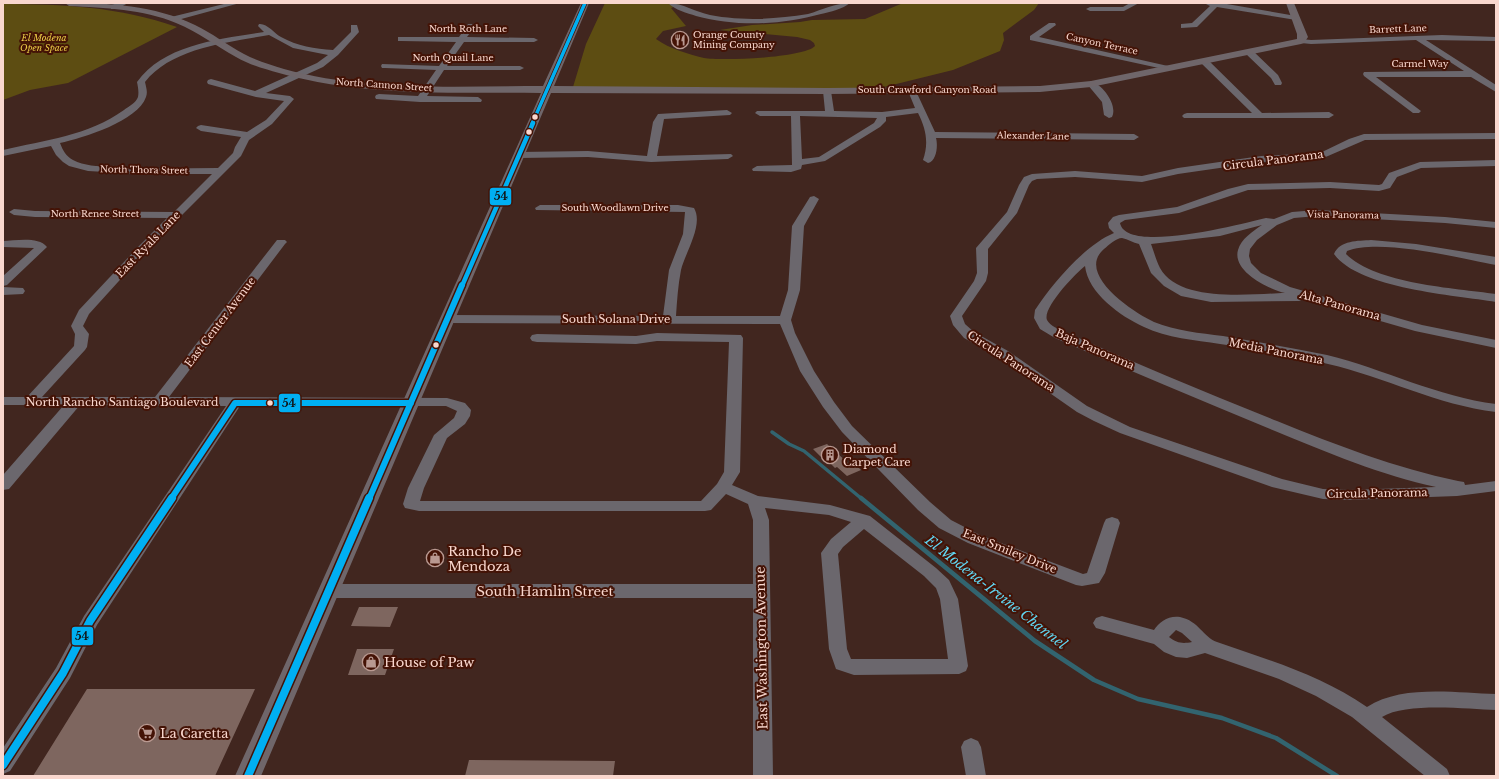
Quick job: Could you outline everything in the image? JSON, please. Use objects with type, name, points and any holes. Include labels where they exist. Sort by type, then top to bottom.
[{"type":"main road","name":"North Cannon Street","points":[[69,3],[147,12],[174,20],[194,28],[249,60],[300,75],[357,85],[428,89],[547,90]]},
{"type":"main road","points":[[248,776],[585,3]]},
{"type":"main road","points":[[1290,3],[1303,37],[1301,41]]},
{"type":"main road","name":"South Crawford Canyon Road","points":[[547,90],[912,91],[1040,89],[1091,84],[1301,41]]},
{"type":"street","points":[[114,7],[124,3]]},
{"type":"street","points":[[174,20],[236,3]]},
{"type":"street","points":[[672,3],[698,15],[746,20],[786,19],[810,16],[832,10],[846,3]]},
{"type":"street","points":[[1090,10],[1124,9],[1135,3]]},
{"type":"street","points":[[1208,3],[1296,18]]},
{"type":"street","points":[[1184,26],[1194,25],[1216,4]]},
{"type":"street","name":"Canyon Terrace","points":[[1052,25],[1033,38],[1168,68]]},
{"type":"street","points":[[261,26],[296,47],[335,53]]},
{"type":"street","points":[[420,99],[471,26]]},
{"type":"street","points":[[211,82],[256,94],[320,65],[335,53],[355,32],[354,27]]},
{"type":"street","points":[[3,153],[82,135],[116,121],[135,106],[142,98],[143,90],[141,82],[148,72],[178,55],[191,50],[269,32]]},
{"type":"street","name":"Barrett Lane","points":[[1301,41],[1311,42],[1455,37],[1496,39]]},
{"type":"street","points":[[1418,38],[1496,89]]},
{"type":"street","name":"North Roth Lane","points":[[401,39],[534,40]]},
{"type":"street","points":[[1249,52],[1275,77],[1278,83]]},
{"type":"street","points":[[1204,61],[1259,115]]},
{"type":"street","name":"North Quail Lane","points":[[385,66],[520,68]]},
{"type":"street","name":"Carmel Way","points":[[1416,111],[1367,74],[1472,74]]},
{"type":"street","points":[[1091,84],[1107,104],[1110,110],[1109,115]]},
{"type":"street","points":[[827,91],[830,114]]},
{"type":"street","points":[[912,91],[917,105],[932,135],[933,151],[928,160]]},
{"type":"street","name":"East Ryals Lane","points":[[31,401],[80,346],[82,334],[77,326],[83,314],[176,215],[238,154],[239,145],[248,135],[269,122],[290,99],[256,94]]},
{"type":"street","points":[[379,97],[478,100]]},
{"type":"street","points":[[760,113],[882,115],[920,110]]},
{"type":"street","points":[[651,159],[658,122],[661,116],[727,113]]},
{"type":"street","points":[[758,169],[795,169],[797,167],[795,113]]},
{"type":"street","points":[[798,163],[822,159],[877,125],[881,121],[882,115]]},
{"type":"street","points":[[1187,116],[1329,115]]},
{"type":"street","points":[[201,128],[248,135]]},
{"type":"street","name":"Alexander Lane","points":[[932,135],[1134,137]]},
{"type":"street","name":"Circula Panorama","points":[[1496,136],[1364,138],[1355,140],[1321,156],[1261,159],[1178,171],[1142,179],[1075,174],[1036,176],[1028,179],[1012,213],[982,248],[982,276],[973,291],[960,307],[956,316],[959,325],[969,335],[1009,358],[1082,409],[1125,430],[1262,478],[1295,488],[1336,495],[1407,494],[1496,486]]},
{"type":"street","name":"North Thora Street","points":[[55,141],[57,151],[72,164],[93,169],[127,172],[221,171]]},
{"type":"street","points":[[519,154],[588,154],[636,159],[728,156]]},
{"type":"street","points":[[1313,297],[1221,299],[1204,298],[1185,293],[1168,283],[1155,270],[1144,241],[1121,234],[1115,228],[1114,223],[1117,219],[1179,210],[1248,187],[1330,185],[1379,188],[1386,186],[1393,174],[1420,165],[1496,163]]},
{"type":"street","points":[[785,320],[794,290],[794,264],[798,244],[798,226],[814,199]]},
{"type":"street","name":"South Woodlawn Drive","points":[[540,208],[678,208],[690,210],[692,216],[690,233],[676,269],[669,319]]},
{"type":"street","name":"North Renee Street","points":[[14,212],[35,214],[176,215]]},
{"type":"street","name":"Vista Panorama","points":[[1144,241],[1220,233],[1266,221],[1275,222],[1292,215],[1325,213],[1446,220],[1496,225]]},
{"type":"street","name":"Alta Panorama","points":[[1275,222],[1256,236],[1245,247],[1243,253],[1245,261],[1253,272],[1264,281],[1280,288],[1420,328],[1496,344]]},
{"type":"street","name":"Baja Panorama","points":[[1121,234],[1109,239],[1069,273],[1041,310],[1040,318],[1045,326],[1060,335],[1191,392],[1328,447],[1419,478],[1473,489]]},
{"type":"street","name":"East Center Avenue","points":[[159,401],[281,242]]},
{"type":"street","points":[[1496,261],[1380,243],[1350,245],[1343,249],[1340,254],[1343,260],[1349,265],[1375,277],[1496,298]]},
{"type":"street","points":[[3,244],[35,244],[41,247],[3,282]]},
{"type":"street","name":"Media Panorama","points":[[1093,253],[1090,267],[1093,275],[1106,294],[1128,314],[1158,328],[1331,361],[1363,369],[1445,397],[1478,406],[1496,408]]},
{"type":"street","points":[[3,291],[19,291]]},
{"type":"street","name":"South Solana Drive","points":[[447,319],[785,320]]},
{"type":"street","points":[[575,339],[581,319]]},
{"type":"street","name":"East Smiley Drive","points":[[785,320],[789,334],[807,371],[828,404],[847,429],[944,524],[974,539],[1082,580],[1093,579],[1112,523]]},
{"type":"street","points":[[537,338],[636,340],[657,337],[736,338],[732,472],[723,487],[738,492],[755,502],[830,510],[864,520],[930,572],[943,585],[949,599],[959,666],[854,667],[843,664],[838,649],[829,553],[836,544],[864,520]]},
{"type":"street","name":"North Rancho Santiago Boulevard","points":[[3,401],[159,401],[235,403],[447,402],[460,406],[464,410],[463,416],[460,421],[441,435],[416,488],[411,504],[419,506],[705,506],[723,487]]},
{"type":"street","points":[[3,485],[76,401]]},
{"type":"street","points":[[3,764],[63,673],[90,621],[235,403]]},
{"type":"street","name":"East Washington Avenue","points":[[755,502],[760,520],[763,776]]},
{"type":"street","name":"South Hamlin Street","points":[[329,591],[760,591]]},
{"type":"street","points":[[1102,623],[1159,638],[1166,645],[1178,651],[1190,651],[1207,646]]},
{"type":"street","points":[[1159,638],[1164,628],[1171,624],[1180,624],[1188,627],[1207,646],[1230,652],[1304,681],[1368,717],[1440,776]]},
{"type":"street","points":[[1368,717],[1378,709],[1397,701],[1496,702]]},
{"type":"street","points":[[971,747],[976,776]]},
{"type":"green space","points":[[605,3],[683,3],[671,8],[686,26],[663,31],[656,39],[673,48],[704,58],[744,59],[780,56],[808,50],[815,46],[810,40],[797,37],[720,30],[752,25],[812,20],[865,19],[903,3],[1039,3],[1034,10],[1003,33],[1004,40],[1000,51],[953,70],[876,89],[573,87],[586,44]]},
{"type":"green space","name":"El Modena Open Space","points":[[3,4],[91,8],[134,15],[177,27],[68,83],[30,90],[3,100]]},
{"type":"building","name":"Diamond Carpet Care","points":[[827,444],[849,464],[853,462],[861,470],[847,476],[828,461],[826,462],[813,449]]},
{"type":"building","points":[[359,607],[398,607],[390,627],[351,626]]},
{"type":"building","name":"House of Paw","points":[[357,649],[394,649],[385,675],[348,675]]},
{"type":"building","name":"La Caretta","points":[[87,689],[255,689],[215,776],[33,776]]},
{"type":"building","points":[[469,760],[615,761],[613,776],[465,776]]},
{"type":"waterway","name":"El Modena-Irvine Channel","points":[[772,432],[789,444],[804,451],[862,499]]},
{"type":"waterway","name":"El Modena-Irvine Channel","points":[[861,498],[1035,641],[1094,680],[1138,699],[1222,718],[1276,738],[1337,776]]},
{"type":"transit line","name":"54","points":[[248,776],[585,3]]},
{"type":"transit line","name":"54","points":[[3,765],[63,673],[90,621],[235,403],[411,403]]},
{"type":"place","name":"Orange County Mining Company","points":[[680,40]]},
{"type":"place","name":"Diamond Carpet Care","points":[[830,455]]},
{"type":"place","name":"Rancho De Mendoza","points":[[435,558]]},
{"type":"place","name":"House of Paw","points":[[371,662]]},
{"type":"place","name":"La Caretta","points":[[147,733]]}]
